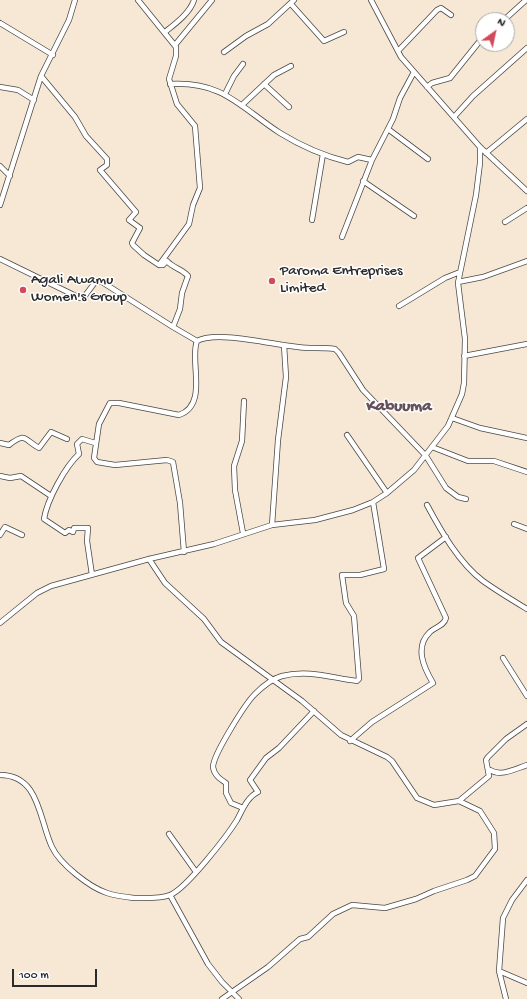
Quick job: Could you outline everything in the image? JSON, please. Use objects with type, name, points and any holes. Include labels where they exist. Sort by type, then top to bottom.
[{"type":"street","points":[[0,205],[41,76],[53,55],[69,20],[75,0]]},
{"type":"street","points":[[139,0],[175,45],[177,52],[170,76],[170,84],[177,104],[195,126],[200,188],[193,205],[188,224],[159,265]]},
{"type":"street","points":[[165,32],[192,6],[194,0]]},
{"type":"street","points":[[175,45],[212,0]]},
{"type":"street","points":[[370,0],[398,51],[414,72],[480,147],[526,189]]},
{"type":"street","points":[[513,12],[526,0]]},
{"type":"street","points":[[224,52],[246,36],[268,24],[292,2],[324,41],[344,32]]},
{"type":"street","points":[[398,51],[437,10],[440,8],[450,15]]},
{"type":"street","points":[[0,23],[53,55]]},
{"type":"street","points":[[427,87],[432,83],[450,78],[475,47]]},
{"type":"street","points":[[454,117],[473,96],[527,48]]},
{"type":"street","points":[[225,94],[236,73],[243,64]]},
{"type":"street","points":[[242,105],[264,84],[291,66]]},
{"type":"street","points":[[342,238],[372,160],[388,129],[400,98],[414,72]]},
{"type":"street","points":[[41,76],[75,117],[86,136],[107,159],[106,165],[100,170],[136,212],[129,220],[140,228],[132,242],[133,245],[144,255],[159,265],[163,265],[167,261],[171,266],[183,270],[188,276],[182,293],[180,309],[173,328]]},
{"type":"street","points":[[170,84],[188,83],[200,85],[225,94],[280,132],[323,154],[348,162],[358,157],[372,160]]},
{"type":"street","points":[[264,84],[289,107]]},
{"type":"street","points":[[0,87],[18,90],[34,100]]},
{"type":"street","points":[[486,153],[527,119]]},
{"type":"street","points":[[388,129],[428,159]]},
{"type":"street","points":[[0,623],[45,589],[149,559],[214,544],[243,533],[272,525],[329,517],[373,502],[387,493],[414,470],[426,456],[452,418],[462,394],[464,383],[465,339],[459,301],[458,282],[476,196],[480,163],[480,147]]},
{"type":"street","points":[[312,220],[323,154]]},
{"type":"street","points":[[0,166],[10,176]]},
{"type":"street","points":[[364,181],[414,216]]},
{"type":"street","points":[[506,222],[527,208]]},
{"type":"street","points":[[0,259],[80,298],[84,297],[96,282],[102,282],[173,328],[197,341],[208,338],[230,338],[331,349],[337,351],[363,390],[426,456],[446,488],[458,497],[466,499]]},
{"type":"street","points":[[458,282],[484,277],[527,261]]},
{"type":"street","points":[[399,306],[445,278],[460,272]]},
{"type":"street","points":[[184,552],[173,462],[167,460],[110,465],[97,462],[94,458],[99,424],[110,403],[119,403],[179,415],[186,411],[195,397],[197,341]]},
{"type":"street","points":[[464,356],[527,344]]},
{"type":"street","points":[[272,525],[278,440],[286,377],[284,345]]},
{"type":"street","points":[[243,533],[235,490],[234,466],[242,441],[244,401]]},
{"type":"street","points":[[452,418],[480,428],[527,438]]},
{"type":"street","points":[[0,443],[9,445],[17,438],[22,437],[39,448],[51,432],[67,439]]},
{"type":"street","points":[[347,435],[387,493]]},
{"type":"street","points":[[92,575],[87,541],[88,528],[74,528],[73,532],[69,530],[65,534],[47,522],[44,517],[51,496],[70,463],[79,454],[77,444],[82,438],[95,443]]},
{"type":"street","points":[[432,447],[468,461],[494,461],[527,472]]},
{"type":"street","points":[[0,476],[6,478],[21,476],[51,496]]},
{"type":"street","points":[[242,808],[231,803],[226,793],[226,783],[214,772],[214,762],[221,747],[251,699],[271,680],[304,672],[357,681],[354,616],[346,603],[342,575],[360,575],[384,569],[373,502]]},
{"type":"street","points":[[427,504],[446,537],[464,562],[482,581],[527,609]]},
{"type":"street","points":[[514,524],[527,529]]},
{"type":"street","points":[[0,535],[5,527],[22,535]]},
{"type":"street","points":[[350,741],[372,722],[433,683],[425,670],[421,653],[428,634],[444,623],[446,618],[418,558],[446,537]]},
{"type":"street","points":[[149,559],[165,583],[204,619],[215,636],[271,680],[314,710],[337,732],[350,741],[387,757],[392,761],[418,798],[434,806],[459,801],[489,776],[490,770],[486,760],[488,757],[506,739],[527,724]]},
{"type":"street","points":[[503,658],[527,696]]},
{"type":"street","points":[[0,775],[17,778],[27,785],[35,796],[52,848],[58,858],[94,887],[107,893],[122,897],[144,898],[170,895],[202,866],[236,821],[242,808],[258,792],[250,780],[262,762],[279,748],[314,710]]},
{"type":"street","points":[[490,770],[496,774],[501,774],[527,765]]},
{"type":"street","points":[[222,999],[268,967],[300,939],[308,937],[333,914],[352,905],[385,908],[416,899],[475,876],[495,849],[494,832],[480,811],[459,801]]},
{"type":"street","points":[[169,834],[196,872]]},
{"type":"street","points":[[506,999],[499,972],[503,918],[512,900],[527,880]]},
{"type":"street","points":[[170,895],[208,964],[222,982],[239,999]]},
{"type":"street","points":[[499,972],[527,983]]},
{"type":"place","name":"Paroma Entreprises Limited","points":[[272,281]]},
{"type":"place","name":"Agali Awamu Women's Group","points":[[23,290]]},
{"type":"district","name":"Kabuuma","points":[[399,407]]}]
